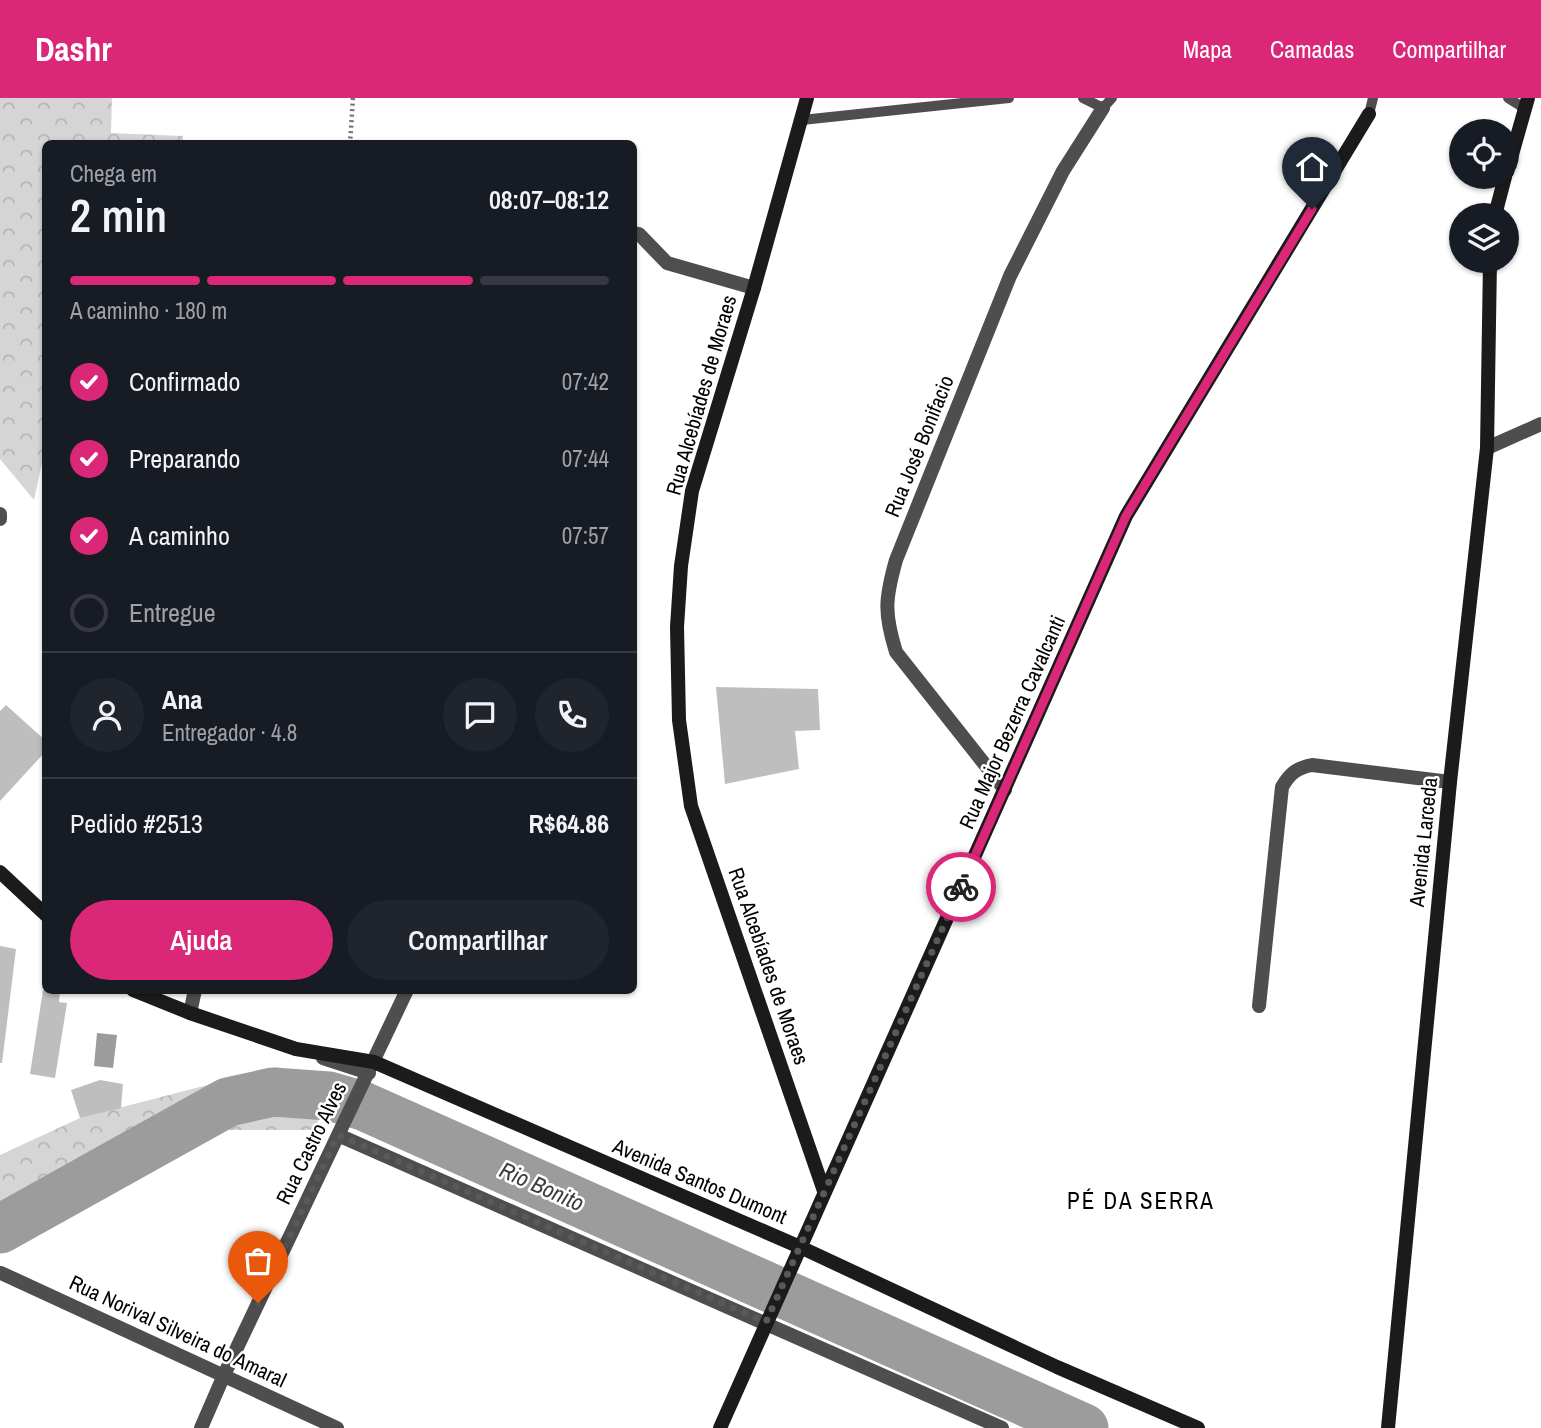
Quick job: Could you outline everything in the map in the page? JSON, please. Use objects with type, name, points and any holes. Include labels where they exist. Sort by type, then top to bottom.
[{"type":"street","name":"Rua Alcebíades de Moraes","points":[[807,98],[754,288],[692,491],[681,566],[677,627],[679,720],[691,806],[824,1191]]},
{"type":"street","name":"Rua José Bonifacio","points":[[1005,790],[896,652],[887,624],[886,595],[896,559],[1010,276],[1063,171],[1108,103]]},
{"type":"street","points":[[1519,128],[1526,103]]},
{"type":"street","name":"Rua Major Bezerra Cavalcanti","points":[[720,1428],[1126,516],[1369,114]]},
{"type":"street","points":[[637,234],[667,263],[754,288]]},
{"type":"street","name":"Avenida Larceda","points":[[1388,1428],[1450,782],[1487,448],[1490,273]]},
{"type":"street","points":[[1487,448],[1541,424]]},
{"type":"street","points":[[1259,1006],[1282,787],[1288,776],[1300,768],[1312,765],[1450,782]]},
{"type":"street","points":[[0,872],[42,911]]},
{"type":"street","name":"Avenida Santos Dumont","points":[[143,994],[296,1049],[372,1068],[800,1247],[1058,1367],[1198,1428]]},
{"type":"street","points":[[190,1013],[194,994]]},
{"type":"street","name":"Rua Castro Alves","points":[[201,1428],[405,994]]},
{"type":"street","points":[[338,1135],[1002,1428]]},
{"type":"street","name":"Rua Norival Silveira do Amaral","points":[[1,1273],[337,1428]]},
{"type":"lane","points":[[802,120],[1009,98]]},
{"type":"lane","points":[[1083,98],[1108,103]]},
{"type":"lane","name":"Rua Major Bezerra Cavalcanti","points":[[1369,114],[1373,98]]},
{"type":"lane","points":[[1508,98],[1526,103]]},
{"type":"path","points":[[350,140],[353,98]]},
{"type":"green space","points":[[0,98],[112,98],[111,133],[183,136],[183,140],[42,140],[42,463],[34,500],[0,459]]},
{"type":"green space","points":[[276,1067],[333,1088],[314,1130],[204,1130],[0,1247],[0,1155],[80,1118],[215,1083],[272,1077]]},
{"type":"shaded area","points":[[97,1033],[117,1035],[113,1068],[94,1066]]},
{"type":"building","points":[[716,687],[818,689],[820,730],[795,731],[799,769],[725,784]]},
{"type":"building","points":[[6,705],[42,737],[42,755],[0,801],[0,711]]},
{"type":"building","points":[[0,946],[16,949],[2,1063],[0,1063]]},
{"type":"building","points":[[42,994],[60,994],[59,1002],[67,1003],[55,1078],[30,1074]]},
{"type":"building","points":[[100,1080],[123,1084],[121,1108],[80,1118],[71,1090]]},
{"type":"waterway","name":"Rio Bonito","points":[[0,1229],[228,1102],[273,1092],[329,1096],[363,1106],[1084,1428]]},
{"type":"way so far","points":[[258,1303],[338,1135],[766,1322],[961,887]]},
{"type":"district","name":"PÉ DA SERRA","points":[[1141,1200]]},
{"type":"route","points":[[961,887],[1126,516],[1312,209]]}]
